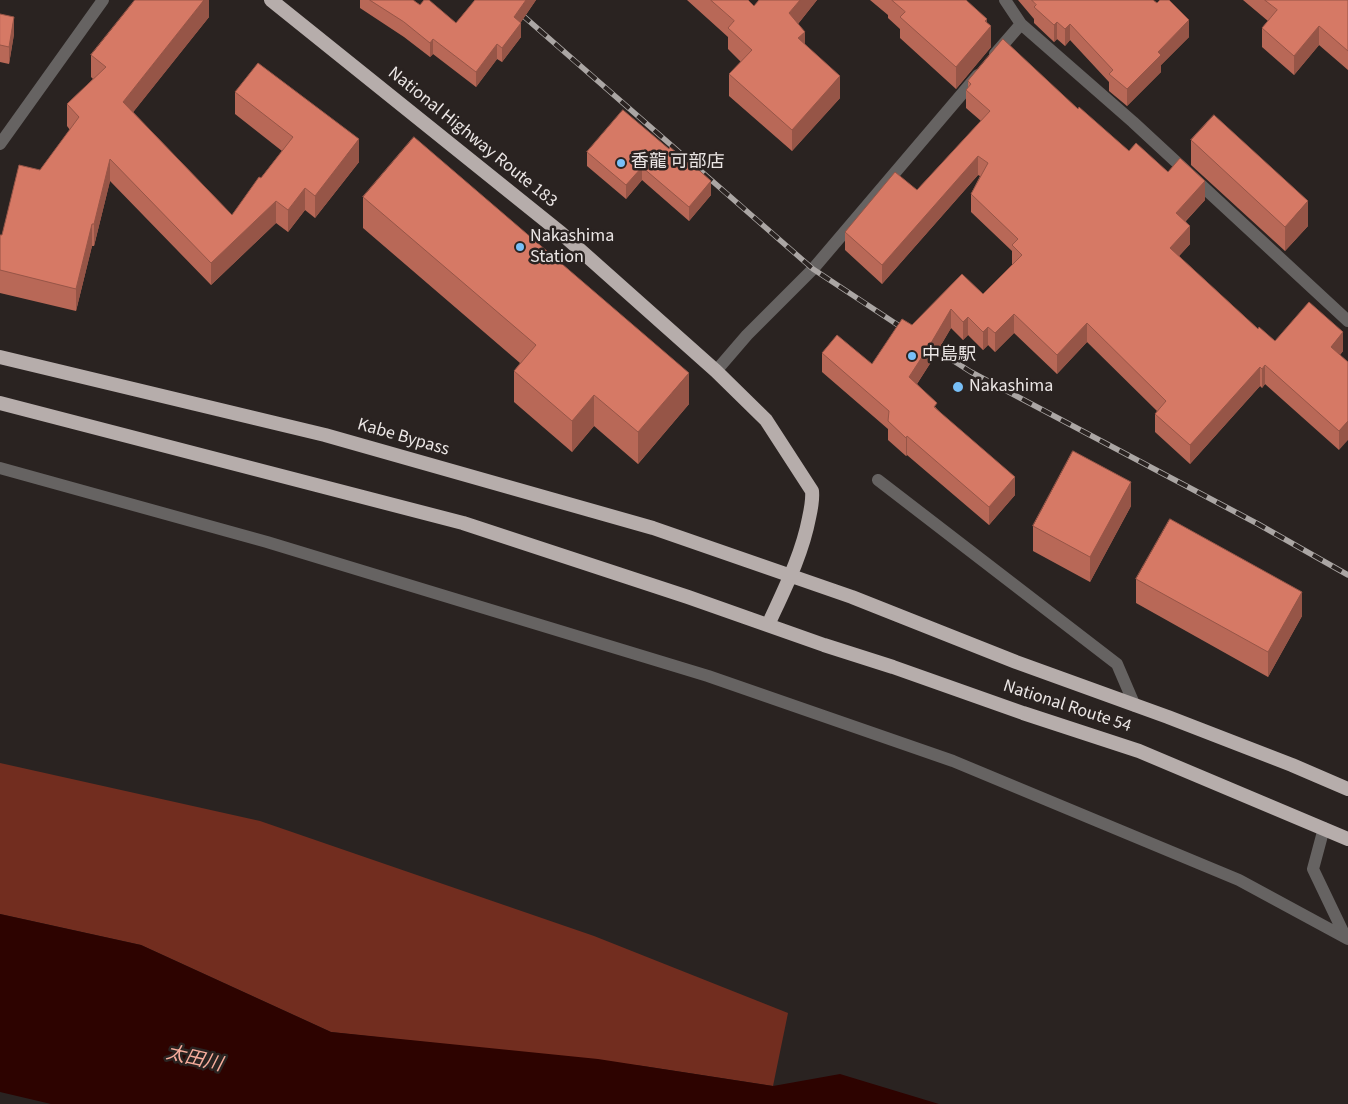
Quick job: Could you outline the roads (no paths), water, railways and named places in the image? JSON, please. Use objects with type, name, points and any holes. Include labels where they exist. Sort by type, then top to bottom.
[{"type":"highway","name":"National Highway Route 183","points":[[271,0],[561,233],[716,371],[766,420],[812,491],[813,499],[806,533],[790,576],[768,625]]},
{"type":"highway","name":"Kabe Bypass","points":[[0,357],[325,435],[652,528],[790,576]]},
{"type":"highway","points":[[0,403],[464,523],[768,625]]},
{"type":"highway","name":"National Route 54","points":[[790,576],[852,597],[1016,662],[1292,765],[1348,789]]},
{"type":"highway","name":"National Route 54","points":[[768,625],[1139,751],[1348,839]]},
{"type":"street","points":[[0,144],[103,0]]},
{"type":"street","points":[[1005,0],[1021,24],[1133,122],[1348,321]]},
{"type":"street","points":[[716,371],[747,335],[813,269],[1021,24]]},
{"type":"street","points":[[0,468],[276,545],[708,676],[953,761],[1239,880],[1347,938]]},
{"type":"street","points":[[878,480],[1117,664],[1136,706]]},
{"type":"street","points":[[1324,828],[1313,869],[1347,938]]},
{"type":"water","name":"太田川","points":[[0,914],[141,945],[331,1032],[598,1059],[773,1086],[840,1074],[939,1104],[51,1104],[0,1092]]},
{"type":"railway","points":[[505,0],[813,269],[910,333]]},
{"type":"railway","points":[[927,344],[971,372],[1258,524],[1348,575]]},
{"type":"place","name":"香龍 可部店","points":[[621,163]]},
{"type":"place","name":"Nakashima Station","points":[[520,247]]},
{"type":"place","name":"中島駅","points":[[912,356]]},
{"type":"place","name":"Nakashima","points":[[958,387]]}]
